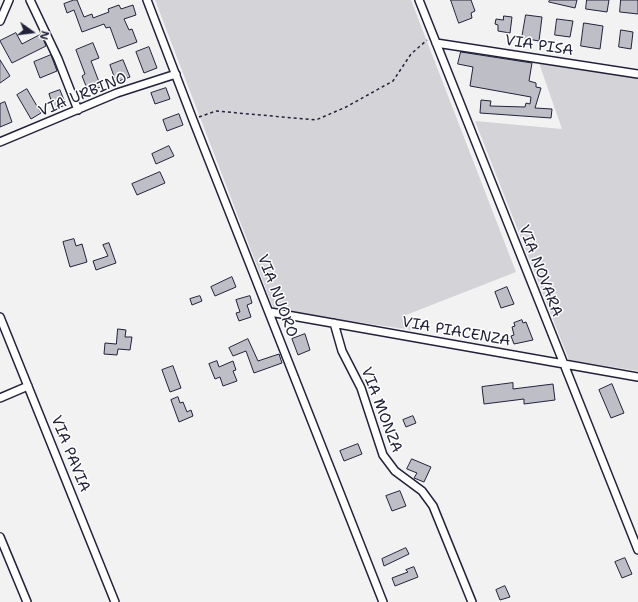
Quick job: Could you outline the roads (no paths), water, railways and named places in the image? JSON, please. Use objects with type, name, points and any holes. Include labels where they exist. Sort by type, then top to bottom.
[{"type":"street","points":[[0,21],[9,0]]},
{"type":"street","points":[[30,0],[58,59],[78,110]]},
{"type":"street","name":"VIA NUORO","points":[[148,0],[193,120],[270,312],[383,602]]},
{"type":"street","name":"VIA NOVARA","points":[[419,0],[638,550]]},
{"type":"street","name":"VIA PISA","points":[[435,40],[638,74]]},
{"type":"street","name":"VIA URBINO","points":[[0,142],[117,93],[176,74]]},
{"type":"street","name":"VIA PIACENZA","points":[[270,312],[638,377]]},
{"type":"street","name":"VIA PAVIA","points":[[0,317],[116,602]]},
{"type":"street","name":"VIA MONZA","points":[[334,323],[342,351],[361,388],[383,455],[395,471],[422,492],[430,502],[472,602]]},
{"type":"street","points":[[0,398],[28,386]]},
{"type":"street","points":[[0,536],[27,602]]}]
